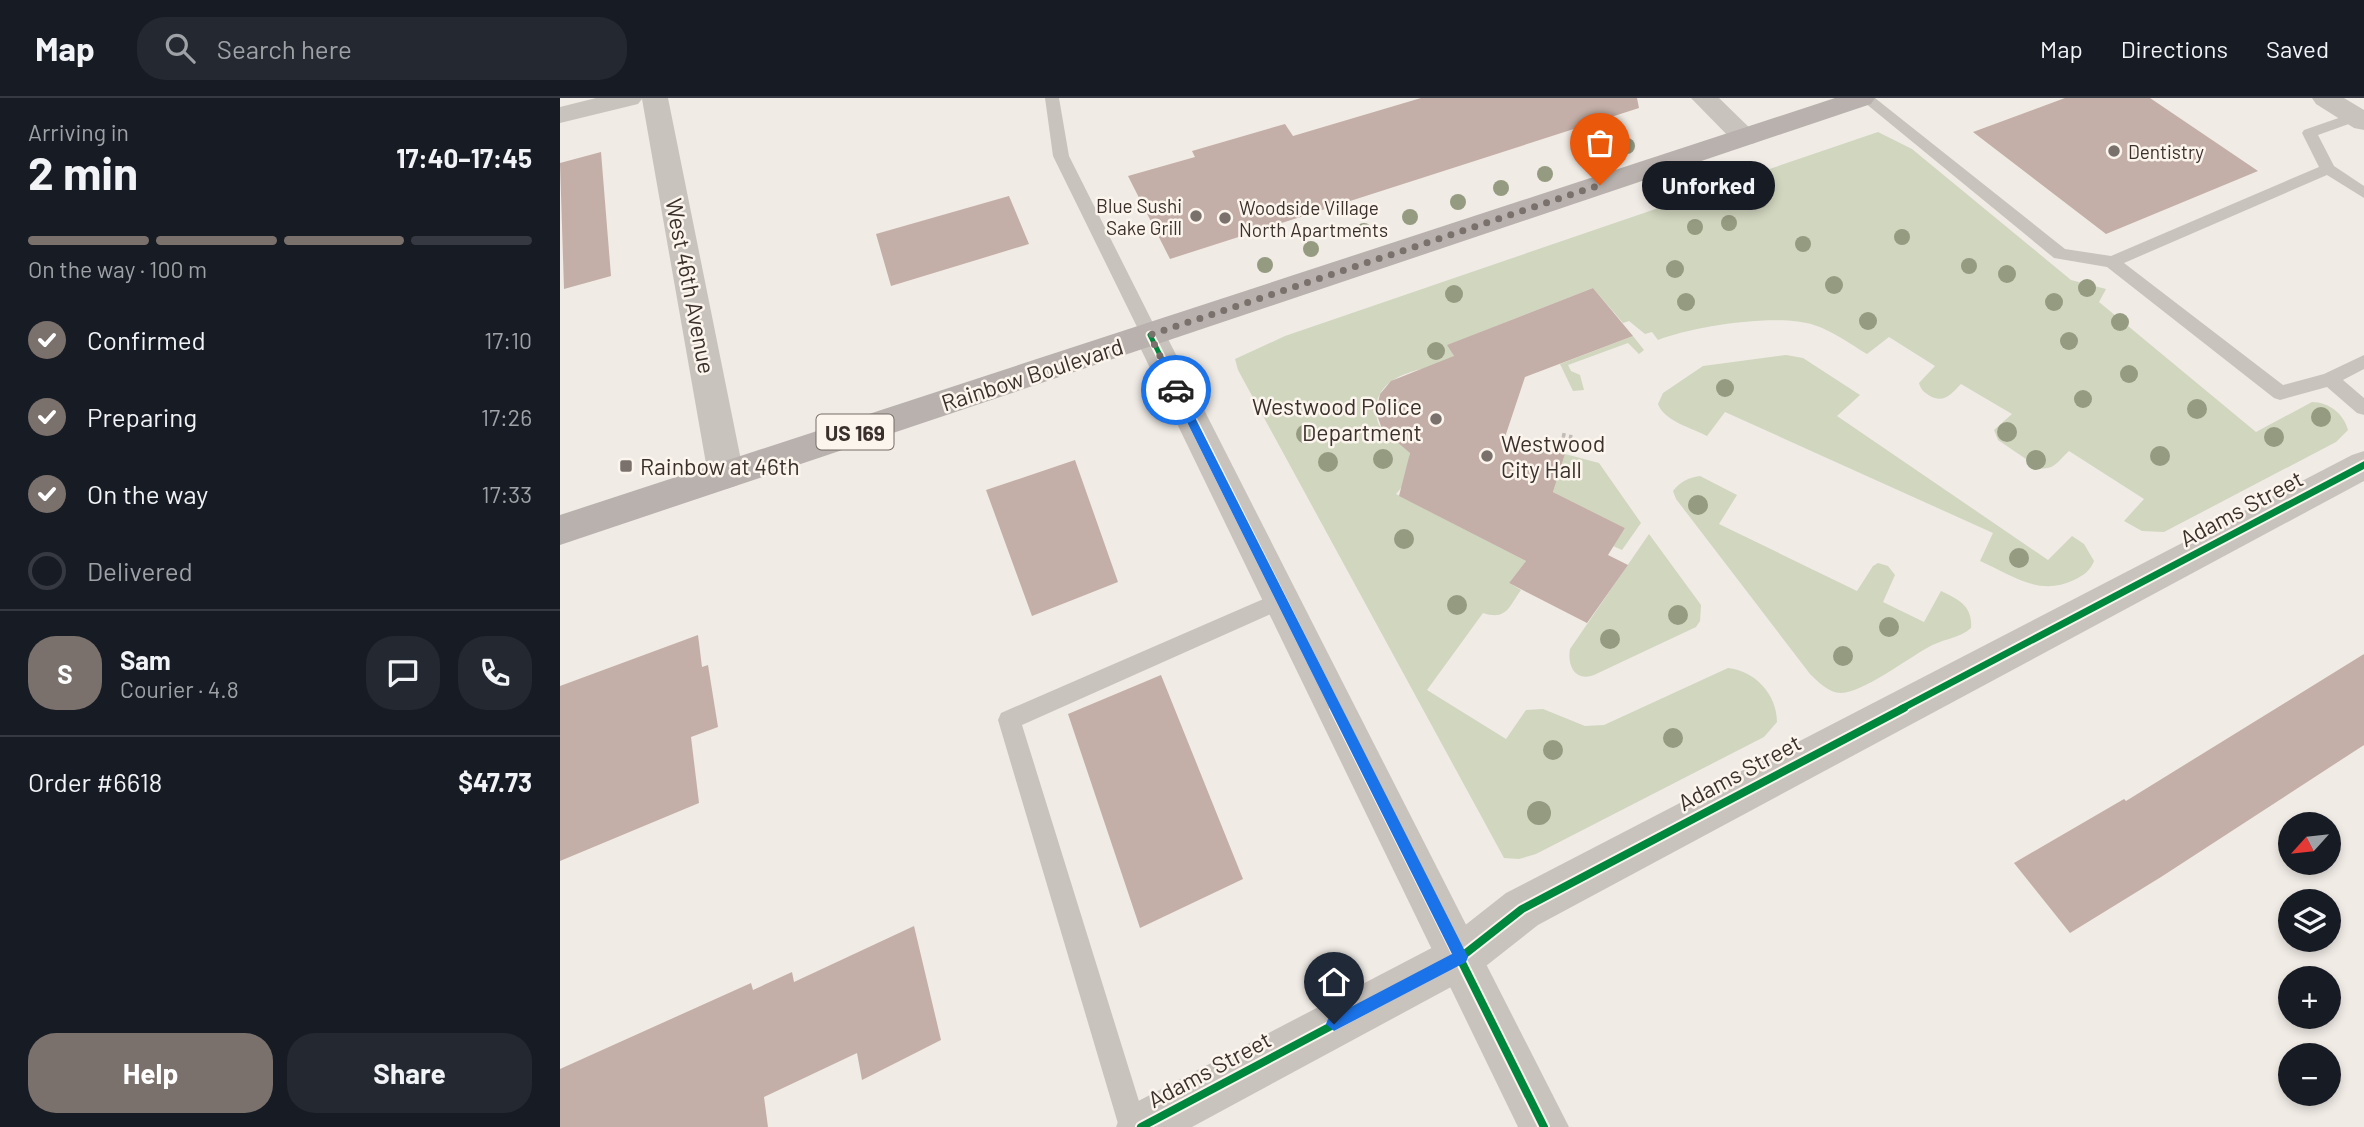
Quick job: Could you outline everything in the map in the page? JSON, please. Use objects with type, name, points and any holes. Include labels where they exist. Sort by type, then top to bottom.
[{"type":"main road","name":"Rainbow Boulevard","points":[[560,530],[1864,98]]},
{"type":"street","points":[[560,114],[629,98]]},
{"type":"street","name":"West 46th Avenue","points":[[655,98],[726,475]]},
{"type":"street","points":[[1704,98],[1745,137]]},
{"type":"street","points":[[2325,98],[2359,119]]},
{"type":"street","points":[[1150,335],[1545,1127]]},
{"type":"street","name":"Adams Street","points":[[1141,1127],[1461,957],[1522,909],[2364,465]]},
{"type":"lane","points":[[1052,98],[1061,156],[1150,335]]},
{"type":"lane","points":[[1864,98],[2060,254],[2112,262],[2280,393],[2330,379],[2364,361]]},
{"type":"lane","points":[[2359,119],[2309,133],[2328,169],[2364,193]]},
{"type":"lane","points":[[2112,262],[2328,169]]},
{"type":"lane","points":[[2330,379],[2364,408]]},
{"type":"lane","points":[[1133,1127],[1009,720],[1282,600]]},
{"type":"path","points":[[1562,435],[1575,438]]},
{"type":"green space","points":[[1878,132],[1912,149],[2071,280],[2106,289],[2099,302],[2256,432],[2312,402],[2335,410],[2348,430],[2336,442],[2164,532],[2142,531],[2124,521],[2144,499],[2069,451],[2049,468],[2039,468],[1998,440],[1994,430],[2012,414],[1961,384],[1944,398],[1930,396],[1923,391],[1919,383],[1935,366],[1889,337],[1867,354],[1835,334],[1814,325],[1780,320],[1714,326],[1658,340],[1652,332],[1645,334],[1629,321],[1623,323],[1593,288],[1448,345],[1457,362],[1407,373],[1386,386],[1379,396],[1376,411],[1380,427],[1411,446],[1409,458],[1423,462],[1396,494],[1526,561],[1509,583],[1521,590],[1510,606],[1497,615],[1483,613],[1427,690],[1506,739],[1526,710],[1543,709],[1585,726],[1604,725],[1728,668],[1747,674],[1763,686],[1769,693],[1776,712],[1777,722],[1764,737],[1536,854],[1519,859],[1504,858],[1238,370],[1235,359],[1285,336],[1679,201],[1711,194],[1740,179]]},
{"type":"green space","points":[[1633,336],[1644,350],[1639,354],[1628,343],[1568,365],[1571,371],[1580,375],[1584,390],[1573,391],[1560,364]]},
{"type":"green space","points":[[1786,355],[1803,358],[1860,395],[1837,416],[2048,560],[2072,536],[2084,544],[2094,561],[2091,567],[2081,576],[2061,585],[2037,585],[2015,578],[1980,561],[1993,533],[1725,412],[1707,436],[1672,419],[1658,404],[1663,393],[1703,366]]},
{"type":"green space","points":[[1565,454],[1599,463],[1641,523],[1622,550],[1613,546],[1625,528],[1553,492]]},
{"type":"green space","points":[[1700,476],[1737,495],[1719,524],[1857,591],[1873,566],[1878,563],[1888,566],[1895,575],[1883,602],[1924,622],[1941,591],[1963,604],[1970,614],[1971,628],[1932,645],[1861,687],[1841,693],[1828,689],[1810,674],[1676,499],[1673,491],[1679,485]]},
{"type":"green space","points":[[1649,534],[1701,605],[1700,621],[1696,627],[1594,675],[1587,677],[1577,674],[1571,667],[1570,649]]},
{"type":"building","name":"Woodside Village North Apartments","points":[[1421,98],[1637,98],[1639,108],[1170,259],[1128,176],[1195,157],[1192,151],[1285,124],[1293,136]]},
{"type":"building","name":"Dentistry","points":[[2065,98],[2150,98],[2258,171],[2106,234],[1973,132]]},
{"type":"building","points":[[601,152],[611,276],[564,289],[560,163]]},
{"type":"building","points":[[1009,196],[1029,244],[891,286],[876,234]]},
{"type":"building","name":"Westwood City Hall","points":[[1593,288],[1633,336],[1525,377],[1504,440],[1565,454],[1553,492],[1625,528],[1608,555],[1628,565],[1587,623],[1509,583],[1526,561],[1399,496],[1410,453],[1382,429],[1376,412],[1380,394],[1391,381],[1454,356],[1447,345]]},
{"type":"building","points":[[1075,460],[1118,582],[1032,616],[986,490]]},
{"type":"building","points":[[698,635],[702,667],[708,665],[718,727],[691,737],[699,803],[560,861],[560,686]]},
{"type":"building","points":[[2364,654],[2364,745],[2070,933],[2014,863],[2124,799],[2126,801]]},
{"type":"building","points":[[1161,675],[1243,879],[1140,928],[1068,714]]},
{"type":"building","points":[[914,926],[941,1040],[862,1080],[857,1053],[764,1097],[768,1127],[560,1127],[560,1069],[751,983],[753,990],[792,972],[794,982]]},
{"type":"cycle path","points":[[1150,335],[1544,1127]]},
{"type":"cycle path","points":[[1141,1127],[1461,957],[1522,909],[2364,465]]},
{"type":"way so far","points":[[1176,390],[1150,335],[1600,185]]},
{"type":"place","name":"Dentistry","points":[[2114,151]]},
{"type":"place","name":"Unforked","points":[[1600,185]]},
{"type":"place","name":"Blue Sushi Sake Grill","points":[[1196,216]]},
{"type":"place","name":"Woodside Village North Apartments","points":[[1225,218]]},
{"type":"place","name":"Westwood Police Department","points":[[1436,419]]},
{"type":"place","name":"Westwood City Hall","points":[[1487,456]]},
{"type":"place","name":"Rainbow at 46th","points":[[626,466]]},
{"type":"route","points":[[1176,390],[1461,957],[1334,1024]]}]
